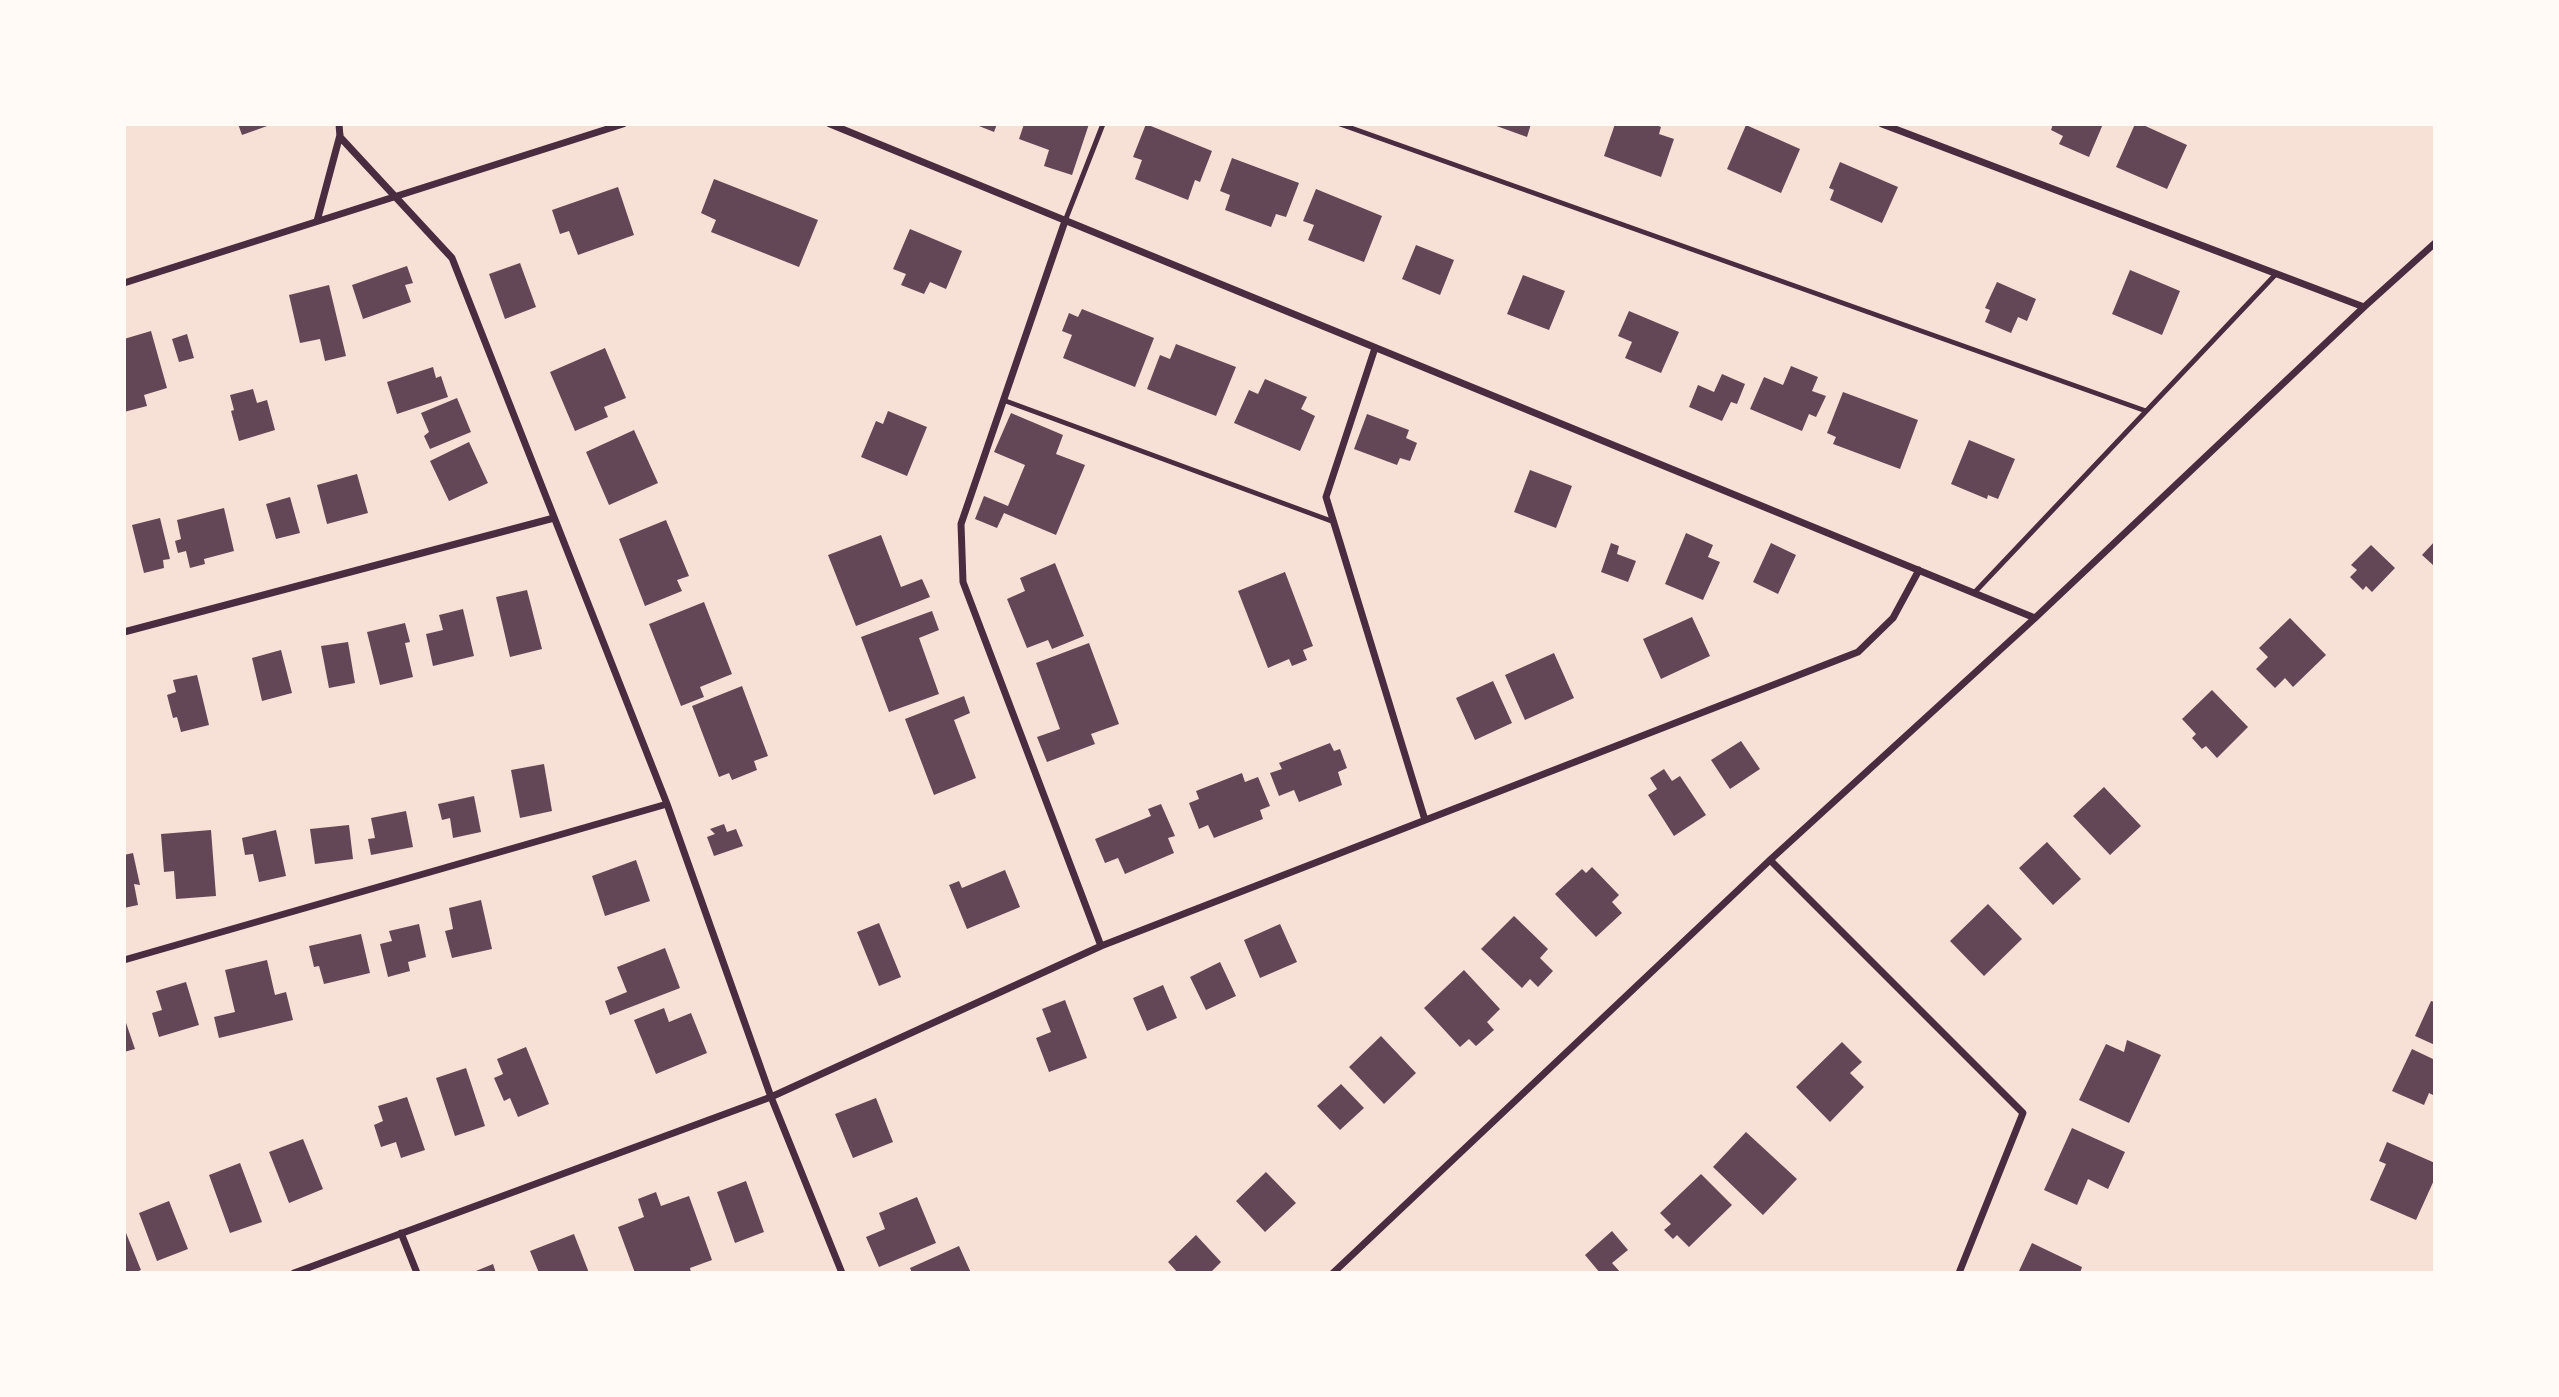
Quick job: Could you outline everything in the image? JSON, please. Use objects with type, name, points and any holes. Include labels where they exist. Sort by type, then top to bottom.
[{"type":"street","points":[[317,221],[340,137],[341,124]]},
{"type":"street","points":[[124,283],[623,124]]},
{"type":"street","points":[[830,124],[2035,618]]},
{"type":"street","points":[[1882,124],[2364,307]]},
{"type":"street","points":[[340,137],[452,258],[667,804],[771,1097],[842,1273]]},
{"type":"street","points":[[1065,221],[961,524],[963,582],[1101,946]]},
{"type":"street","points":[[1333,1273],[1770,860],[2035,618],[2435,243]]},
{"type":"street","points":[[1376,348],[1326,497],[1426,820]]},
{"type":"street","points":[[124,632],[554,518]]},
{"type":"street","points":[[294,1273],[771,1097],[1101,946],[1858,652],[1893,618],[1919,570]]},
{"type":"street","points":[[124,960],[667,804]]},
{"type":"street","points":[[1770,860],[2023,1113],[1959,1273]]},
{"type":"street","points":[[401,1233],[417,1273]]},
{"type":"lane","points":[[1065,221],[1103,124]]},
{"type":"lane","points":[[1340,124],[2146,411]]},
{"type":"lane","points":[[1974,593],[2276,274]]},
{"type":"lane","points":[[1003,400],[1334,522]]},
{"type":"building","points":[[238,124],[270,124],[270,125],[242,135]]},
{"type":"building","points":[[974,124],[997,124],[994,132]]},
{"type":"building","points":[[1024,124],[1089,124],[1072,175],[1044,166],[1049,150],[1019,139]]},
{"type":"building","points":[[1146,124],[1212,151],[1200,182],[1195,180],[1188,200],[1135,179],[1142,160],[1133,157]]},
{"type":"building","points":[[1491,124],[1531,124],[1527,137]]},
{"type":"building","points":[[1615,124],[1654,124],[1661,127],[1659,134],[1674,139],[1661,177],[1604,156]]},
{"type":"building","points":[[2053,124],[2103,124],[2089,157],[2059,144],[2063,136],[2051,130]]},
{"type":"building","points":[[2135,124],[2141,124],[2187,145],[2167,189],[2116,167]]},
{"type":"building","points":[[1746,125],[1800,149],[1781,193],[1727,169]]},
{"type":"building","points":[[1232,158],[1299,183],[1286,217],[1276,214],[1271,227],[1225,210],[1230,195],[1220,191]]},
{"type":"building","points":[[1840,162],[1898,187],[1882,223],[1830,200],[1834,190],[1829,188]]},
{"type":"building","points":[[714,179],[818,220],[799,267],[711,232],[716,220],[701,213]]},
{"type":"building","points":[[618,187],[634,235],[578,255],[569,231],[560,234],[552,210]]},
{"type":"building","points":[[1316,189],[1382,216],[1364,262],[1308,240],[1314,225],[1303,221]]},
{"type":"building","points":[[910,229],[962,251],[946,289],[930,282],[924,294],[901,285],[906,274],[893,269]]},
{"type":"building","points":[[1416,245],[1454,260],[1440,295],[1402,279]]},
{"type":"building","points":[[520,263],[536,307],[505,319],[489,274]]},
{"type":"building","points":[[407,266],[413,283],[405,285],[411,302],[363,319],[352,285]]},
{"type":"building","points":[[2130,270],[2180,291],[2162,335],[2112,314]]},
{"type":"building","points":[[1523,275],[1565,291],[1549,330],[1507,314]]},
{"type":"building","points":[[1997,282],[2036,299],[2027,321],[2018,317],[2011,333],[1985,322],[1990,310],[1985,308]]},
{"type":"building","points":[[329,285],[346,356],[325,361],[320,339],[300,343],[289,295]]},
{"type":"building","points":[[1082,309],[1154,338],[1135,387],[1063,358],[1072,335],[1062,331],[1069,313],[1078,317]]},
{"type":"building","points":[[1629,311],[1679,332],[1661,373],[1625,358],[1632,342],[1618,336]]},
{"type":"building","points":[[151,331],[167,388],[144,395],[147,406],[124,412],[124,339]]},
{"type":"building","points":[[187,334],[194,358],[179,362],[172,339]]},
{"type":"building","points":[[1176,344],[1236,367],[1216,416],[1147,389],[1160,355],[1170,359]]},
{"type":"building","points":[[605,348],[626,398],[604,407],[608,417],[575,431],[550,372]]},
{"type":"building","points":[[1791,366],[1818,377],[1812,391],[1826,396],[1816,417],[1809,414],[1802,431],[1750,409],[1764,377],[1783,385]]},
{"type":"building","points":[[433,367],[436,378],[441,376],[448,397],[397,414],[387,382]]},
{"type":"building","points":[[1722,374],[1745,384],[1737,404],[1731,402],[1722,421],[1689,407],[1698,385],[1714,392]]},
{"type":"building","points":[[1265,379],[1307,397],[1301,409],[1315,416],[1300,451],[1234,423],[1249,390],[1258,394]]},
{"type":"building","points":[[253,389],[257,403],[267,400],[275,430],[239,441],[230,395]]},
{"type":"building","points":[[1843,392],[1918,420],[1900,469],[1833,444],[1836,437],[1827,433]]},
{"type":"building","points":[[457,398],[471,432],[430,449],[424,436],[429,432],[421,413]]},
{"type":"building","points":[[888,411],[927,427],[907,476],[861,457],[876,421],[883,424]]},
{"type":"building","points":[[1011,413],[1063,435],[1056,454],[1085,465],[1056,535],[1004,513],[997,528],[975,519],[984,496],[1008,506],[1025,465],[994,452]]},
{"type":"building","points":[[1367,414],[1409,430],[1406,438],[1417,443],[1410,461],[1400,458],[1397,465],[1354,449]]},
{"type":"building","points":[[634,430],[658,483],[609,505],[586,452]]},
{"type":"building","points":[[1969,440],[2015,459],[1998,499],[1988,495],[1987,499],[1951,484]]},
{"type":"building","points":[[469,442],[488,483],[449,501],[430,461]]},
{"type":"building","points":[[1530,470],[1572,486],[1556,528],[1514,512]]},
{"type":"building","points":[[357,474],[368,513],[327,524],[317,485]]},
{"type":"building","points":[[290,497],[300,533],[276,539],[266,504]]},
{"type":"building","points":[[224,508],[234,551],[204,559],[205,564],[190,568],[186,551],[178,553],[175,541],[181,539],[177,520]]},
{"type":"building","points":[[160,518],[170,559],[163,560],[164,568],[144,573],[132,525]]},
{"type":"building","points":[[666,520],[689,576],[677,580],[682,591],[645,606],[619,539]]},
{"type":"building","points":[[1686,533],[1713,545],[1708,557],[1720,562],[1703,600],[1665,584]]},
{"type":"building","points":[[881,535],[901,587],[922,579],[930,597],[856,626],[828,555]]},
{"type":"building","points":[[2435,541],[2435,563],[2433,565],[2422,555]]},
{"type":"building","points":[[1611,543],[1619,546],[1617,554],[1636,561],[1628,582],[1601,572]]},
{"type":"building","points":[[1771,543],[1796,555],[1778,594],[1753,582]]},
{"type":"building","points":[[2371,545],[2395,568],[2372,592],[2366,586],[2363,590],[2350,577],[2357,570],[2351,565]]},
{"type":"building","points":[[1055,563],[1084,636],[1052,649],[1048,640],[1027,648],[1007,599],[1025,591],[1020,578]]},
{"type":"building","points":[[1285,572],[1313,646],[1303,650],[1307,660],[1292,666],[1289,659],[1268,668],[1238,591]]},
{"type":"building","points":[[527,590],[542,649],[510,657],[496,597]]},
{"type":"building","points":[[704,602],[732,674],[700,687],[704,697],[681,706],[649,624]]},
{"type":"building","points":[[463,609],[474,656],[433,666],[426,634],[443,630],[439,615]]},
{"type":"building","points":[[932,611],[939,630],[919,638],[939,694],[889,712],[861,637]]},
{"type":"building","points":[[1692,617],[1710,656],[1661,679],[1643,639]]},
{"type":"building","points":[[2290,618],[2326,655],[2293,687],[2285,678],[2275,688],[2256,669],[2268,657],[2259,648]]},
{"type":"building","points":[[405,623],[410,642],[405,643],[413,677],[380,685],[367,632]]},
{"type":"building","points":[[348,642],[355,683],[329,688],[321,646]]},
{"type":"building","points":[[1089,643],[1119,724],[1091,734],[1095,744],[1047,762],[1037,737],[1060,729],[1036,663]]},
{"type":"building","points":[[281,650],[292,693],[262,701],[252,658]]},
{"type":"building","points":[[1554,653],[1574,698],[1525,720],[1505,675]]},
{"type":"building","points":[[197,675],[209,725],[181,732],[177,717],[173,718],[167,695],[176,692],[173,680]]},
{"type":"building","points":[[1493,681],[1512,723],[1475,740],[1456,698]]},
{"type":"building","points":[[742,686],[768,756],[754,761],[757,770],[732,780],[729,773],[719,777],[692,706]]},
{"type":"building","points":[[2212,690],[2248,727],[2217,758],[2206,746],[2202,749],[2192,738],[2196,734],[2182,719]]},
{"type":"building","points":[[964,696],[970,713],[954,720],[976,778],[934,795],[905,719]]},
{"type":"building","points":[[1741,741],[1760,769],[1730,789],[1711,760]]},
{"type":"building","points":[[1330,743],[1334,751],[1340,749],[1347,768],[1338,772],[1342,785],[1299,802],[1294,790],[1279,796],[1270,773],[1282,769],[1279,763]]},
{"type":"building","points":[[544,764],[552,811],[520,818],[511,770]]},
{"type":"building","points":[[1664,769],[1672,781],[1680,776],[1706,815],[1674,836],[1648,795],[1657,789],[1650,778]]},
{"type":"building","points":[[1242,773],[1245,782],[1258,777],[1270,806],[1260,810],[1263,819],[1214,838],[1208,825],[1199,829],[1189,803],[1199,799],[1196,791]]},
{"type":"building","points":[[2104,787],[2141,826],[2110,855],[2073,816]]},
{"type":"building","points":[[474,796],[481,832],[453,838],[450,818],[442,820],[438,804]]},
{"type":"building","points":[[1161,804],[1175,836],[1168,838],[1174,853],[1125,874],[1118,858],[1105,863],[1095,839],[1151,816],[1148,809]]},
{"type":"building","points":[[406,811],[413,847],[371,855],[368,839],[375,838],[371,818]]},
{"type":"building","points":[[724,824],[727,832],[736,829],[743,846],[714,856],[707,837],[715,834],[710,829]]},
{"type":"building","points":[[349,825],[353,859],[315,864],[310,829]]},
{"type":"building","points":[[211,830],[216,896],[176,899],[174,871],[164,872],[161,834]]},
{"type":"building","points":[[276,830],[286,876],[259,882],[253,854],[245,855],[242,838]]},
{"type":"building","points":[[2047,842],[2081,879],[2053,905],[2019,868]]},
{"type":"building","points":[[133,853],[140,885],[134,884],[138,905],[124,908],[124,855]]},
{"type":"building","points":[[636,860],[650,901],[605,916],[592,876]]},
{"type":"building","points":[[1592,867],[1619,895],[1612,902],[1622,913],[1596,937],[1555,894],[1582,869],[1586,873]]},
{"type":"building","points":[[1005,870],[1020,907],[967,929],[949,885],[959,881],[962,888]]},
{"type":"building","points":[[481,900],[492,949],[452,958],[445,931],[453,929],[449,908]]},
{"type":"building","points":[[1988,904],[2022,939],[1984,976],[1950,941]]},
{"type":"building","points":[[1514,916],[1548,949],[1540,958],[1553,971],[1538,987],[1530,979],[1522,988],[1481,949]]},
{"type":"building","points":[[879,923],[901,977],[879,986],[857,932]]},
{"type":"building","points":[[419,924],[426,957],[408,962],[410,971],[388,977],[380,944],[392,941],[389,931]]},
{"type":"building","points":[[1280,924],[1297,962],[1260,978],[1244,940]]},
{"type":"building","points":[[361,934],[370,973],[324,984],[319,966],[314,967],[309,946]]},
{"type":"building","points":[[665,948],[680,988],[610,1015],[605,1001],[627,992],[617,967]]},
{"type":"building","points":[[267,960],[275,995],[286,992],[293,1020],[219,1038],[214,1017],[235,1012],[225,970]]},
{"type":"building","points":[[1220,962],[1236,996],[1206,1010],[1190,977]]},
{"type":"building","points":[[1464,970],[1500,1009],[1487,1022],[1494,1030],[1476,1046],[1469,1039],[1460,1047],[1424,1008]]},
{"type":"building","points":[[186,982],[199,1025],[159,1037],[152,1013],[162,1010],[156,991]]},
{"type":"building","points":[[1163,985],[1177,1018],[1147,1031],[1133,998]]},
{"type":"building","points":[[1065,1000],[1087,1058],[1049,1072],[1036,1038],[1051,1032],[1042,1009]]},
{"type":"building","points":[[2431,1001],[2435,1002],[2435,1045],[2415,1036]]},
{"type":"building","points":[[664,1008],[669,1022],[691,1013],[707,1053],[656,1074],[634,1020]]},
{"type":"building","points":[[124,1017],[135,1049],[124,1052]]},
{"type":"building","points":[[1381,1036],[1416,1073],[1384,1104],[1349,1067]]},
{"type":"building","points":[[2127,1040],[2161,1055],[2129,1123],[2079,1100],[2106,1044],[2124,1052]]},
{"type":"building","points":[[1842,1042],[1862,1062],[1850,1073],[1864,1087],[1830,1122],[1796,1087]]},
{"type":"building","points":[[526,1047],[549,1104],[518,1117],[510,1098],[504,1101],[494,1078],[503,1074],[497,1059]]},
{"type":"building","points":[[2412,1049],[2435,1060],[2435,1096],[2429,1093],[2424,1105],[2392,1091]]},
{"type":"building","points":[[466,1068],[485,1126],[455,1136],[436,1078]]},
{"type":"building","points":[[1341,1084],[1364,1108],[1340,1130],[1317,1106]]},
{"type":"building","points":[[407,1097],[425,1150],[401,1158],[396,1142],[381,1147],[374,1125],[383,1121],[378,1106]]},
{"type":"building","points":[[876,1098],[893,1142],[853,1158],[835,1114]]},
{"type":"building","points":[[2072,1128],[2125,1152],[2108,1189],[2088,1179],[2077,1205],[2044,1190]]},
{"type":"building","points":[[1746,1132],[1797,1179],[1763,1215],[1713,1167]]},
{"type":"building","points":[[303,1139],[323,1189],[289,1203],[269,1152]]},
{"type":"building","points":[[2387,1142],[2435,1163],[2435,1178],[2416,1220],[2370,1200],[2386,1164],[2379,1161]]},
{"type":"building","points":[[240,1163],[262,1222],[230,1233],[209,1175]]},
{"type":"building","points":[[1266,1172],[1296,1203],[1265,1232],[1236,1201]]},
{"type":"building","points":[[1701,1174],[1732,1205],[1689,1247],[1677,1235],[1673,1239],[1664,1230],[1671,1224],[1660,1213]]},
{"type":"building","points":[[746,1181],[764,1232],[735,1243],[717,1192]]},
{"type":"building","points":[[656,1192],[661,1206],[689,1196],[712,1260],[690,1268],[691,1273],[635,1273],[618,1227],[644,1217],[638,1199]]},
{"type":"building","points":[[917,1197],[936,1243],[879,1267],[866,1237],[885,1229],[879,1213]]},
{"type":"building","points":[[169,1201],[188,1249],[157,1261],[139,1213]]},
{"type":"building","points":[[124,1228],[141,1270],[134,1273],[124,1273]]},
{"type":"building","points":[[1612,1231],[1628,1250],[1612,1263],[1621,1273],[1600,1273],[1585,1255]]},
{"type":"building","points":[[574,1234],[589,1273],[539,1273],[530,1251]]},
{"type":"building","points":[[1196,1235],[1221,1262],[1210,1273],[1178,1273],[1168,1262]]},
{"type":"building","points":[[2032,1243],[2082,1267],[2080,1273],[2018,1273]]},
{"type":"building","points":[[959,1246],[971,1273],[912,1273],[910,1268]]},
{"type":"building","points":[[493,1264],[496,1273],[471,1273]]}]
